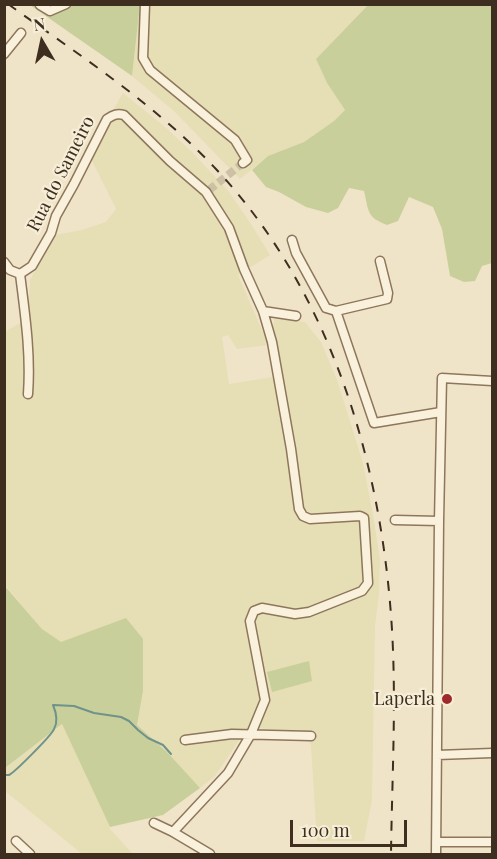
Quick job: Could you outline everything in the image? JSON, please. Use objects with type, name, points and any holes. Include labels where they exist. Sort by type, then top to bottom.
[{"type":"street","points":[[40,5],[50,11],[66,4]]},
{"type":"street","points":[[145,4],[143,58],[150,70],[235,140],[245,162]]},
{"type":"street","points":[[4,54],[21,33]]},
{"type":"street","name":"Rua do Sameiro","points":[[20,274],[32,266],[51,233],[56,216],[107,119],[119,114],[124,115],[170,161],[208,191],[229,228],[263,311]]},
{"type":"street","points":[[292,240],[296,253],[326,308],[336,311],[387,299],[388,293],[380,261]]},
{"type":"street","points":[[4,262],[10,270],[20,274],[28,347],[28,394]]},
{"type":"street","points":[[173,832],[228,773],[251,734],[265,700],[250,621],[254,611],[262,608],[295,614],[309,612],[362,591],[368,583],[364,518],[360,516],[310,519],[303,516],[299,509],[272,342],[263,311],[296,316]]},
{"type":"street","points":[[336,311],[374,423],[441,412]]},
{"type":"street","points":[[436,855],[442,378],[492,381]]},
{"type":"street","points":[[395,520],[439,521]]},
{"type":"street","points":[[185,740],[232,734],[311,736]]},
{"type":"street","points":[[437,755],[492,753]]},
{"type":"street","points":[[153,823],[173,832],[210,855]]},
{"type":"street","points":[[16,841],[30,855]]},
{"type":"street","points":[[436,842],[492,842]]},
{"type":"shaded area","points":[[140,5],[368,5],[316,59],[327,83],[345,110],[334,121],[304,142],[268,156],[240,179],[175,112],[132,76]]},
{"type":"shaded area","points":[[123,93],[192,152],[229,192],[270,255],[238,275],[268,344],[275,318],[305,322],[321,342],[337,380],[363,463],[380,560],[375,626],[372,800],[364,841],[317,841],[311,746],[307,733],[248,727],[215,776],[200,788],[168,753],[137,725],[143,691],[61,643],[42,629],[5,585],[4,332],[28,319],[30,280],[55,235],[82,230],[106,222],[116,209],[91,159],[110,115]],"holes":[[[228,335],[237,349],[268,345],[273,377],[229,384],[222,337]]]},
{"type":"shaded area","points":[[62,724],[109,828],[133,854],[82,854],[5,791],[5,768]]},
{"type":"green space","points":[[369,4],[492,5],[492,263],[482,266],[475,281],[464,282],[450,276],[442,229],[433,207],[409,197],[398,221],[387,225],[372,216],[364,191],[349,188],[338,208],[328,213],[306,207],[266,187],[252,170],[268,156],[304,142],[334,121],[345,110],[327,83],[316,59]]},
{"type":"green space","points":[[30,5],[140,5],[132,76]]},
{"type":"green space","points":[[4,585],[42,629],[61,642],[126,618],[143,639],[143,691],[137,725],[168,753],[200,788],[163,815],[110,827],[62,724],[5,768]]},
{"type":"green space","points":[[309,661],[312,681],[272,692],[267,672]]},
{"type":"waterway","points":[[4,775],[9,775],[52,733],[56,720],[53,705],[74,706],[94,713],[121,717],[148,738],[163,745],[171,754]]},
{"type":"tunnel","points":[[209,190],[243,163]]},
{"type":"railway","points":[[8,4],[142,101],[215,168],[255,215],[288,266],[317,320],[341,376],[360,434],[385,554],[394,675],[391,854]]},
{"type":"place","name":"Laperla","points":[[447,699]]}]
